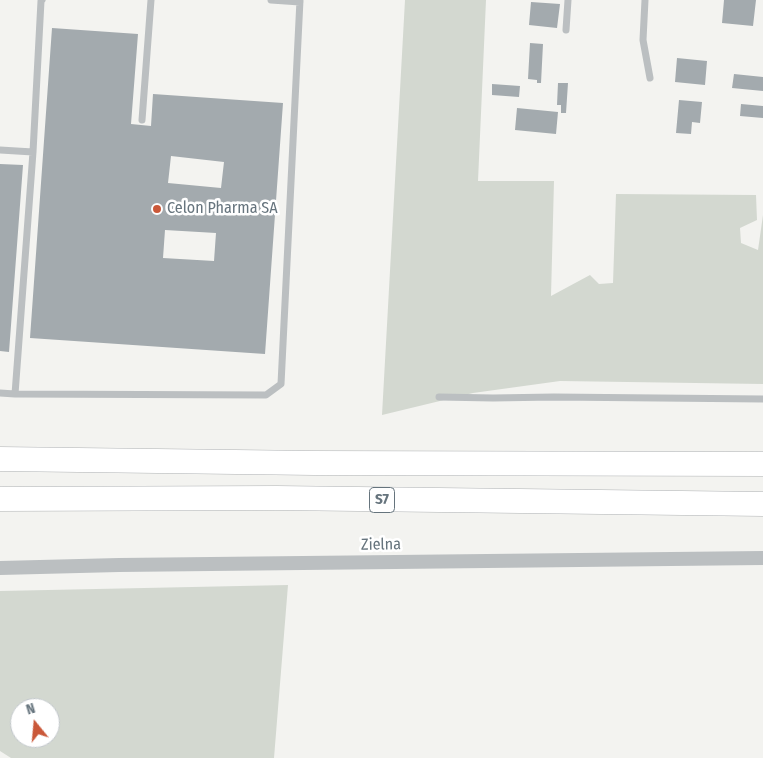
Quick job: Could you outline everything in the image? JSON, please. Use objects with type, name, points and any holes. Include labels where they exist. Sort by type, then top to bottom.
[{"type":"highway","name":"S7","points":[[0,459],[314,464],[763,464]]},
{"type":"highway","name":"S7","points":[[0,499],[277,498],[763,504]]},
{"type":"street","name":"Zielna","points":[[0,568],[763,558]]},
{"type":"lane","points":[[14,394],[33,152],[42,0]]},
{"type":"lane","points":[[142,120],[151,0]]},
{"type":"lane","points":[[0,393],[266,395],[281,384],[300,1],[271,0]]},
{"type":"lane","points":[[566,30],[568,0]]},
{"type":"lane","points":[[646,0],[643,40],[650,78]]},
{"type":"lane","points":[[0,150],[33,152]]},
{"type":"lane","points":[[439,397],[763,398]]},
{"type":"shaded area","points":[[405,0],[486,0],[478,181],[554,181],[551,296],[590,275],[599,284],[613,283],[616,194],[756,195],[757,220],[740,228],[741,243],[758,250],[763,215],[763,384],[560,381],[473,393],[382,415]]},
{"type":"shaded area","points":[[288,585],[274,758],[11,758],[0,751],[0,591]]},
{"type":"building","points":[[724,0],[756,0],[753,26],[722,23]]},
{"type":"building","points":[[531,2],[560,4],[557,28],[529,25]]},
{"type":"building","name":"Celon Pharma SA","points":[[52,28],[138,34],[131,124],[151,126],[153,94],[283,103],[265,354],[30,338]],"holes":[[[171,156],[224,162],[221,188],[168,183]],[[165,230],[216,233],[214,261],[163,258]]]},
{"type":"building","points":[[530,43],[543,44],[541,83],[537,83],[537,80],[528,79]]},
{"type":"building","points":[[677,58],[707,61],[705,85],[675,82]]},
{"type":"building","points":[[734,74],[763,77],[763,91],[732,88]]},
{"type":"building","points":[[558,83],[568,83],[566,113],[561,113],[561,105],[557,105]]},
{"type":"building","points":[[492,84],[520,86],[519,97],[492,95]]},
{"type":"building","points":[[679,100],[702,102],[700,123],[692,122],[691,134],[676,133]]},
{"type":"building","points":[[741,104],[763,106],[763,118],[740,116]]},
{"type":"building","points":[[517,108],[558,112],[556,134],[515,130]]},
{"type":"building","points":[[0,164],[23,165],[9,352],[0,351]]},
{"type":"place","name":"Celon Pharma SA","points":[[157,209]]}]
